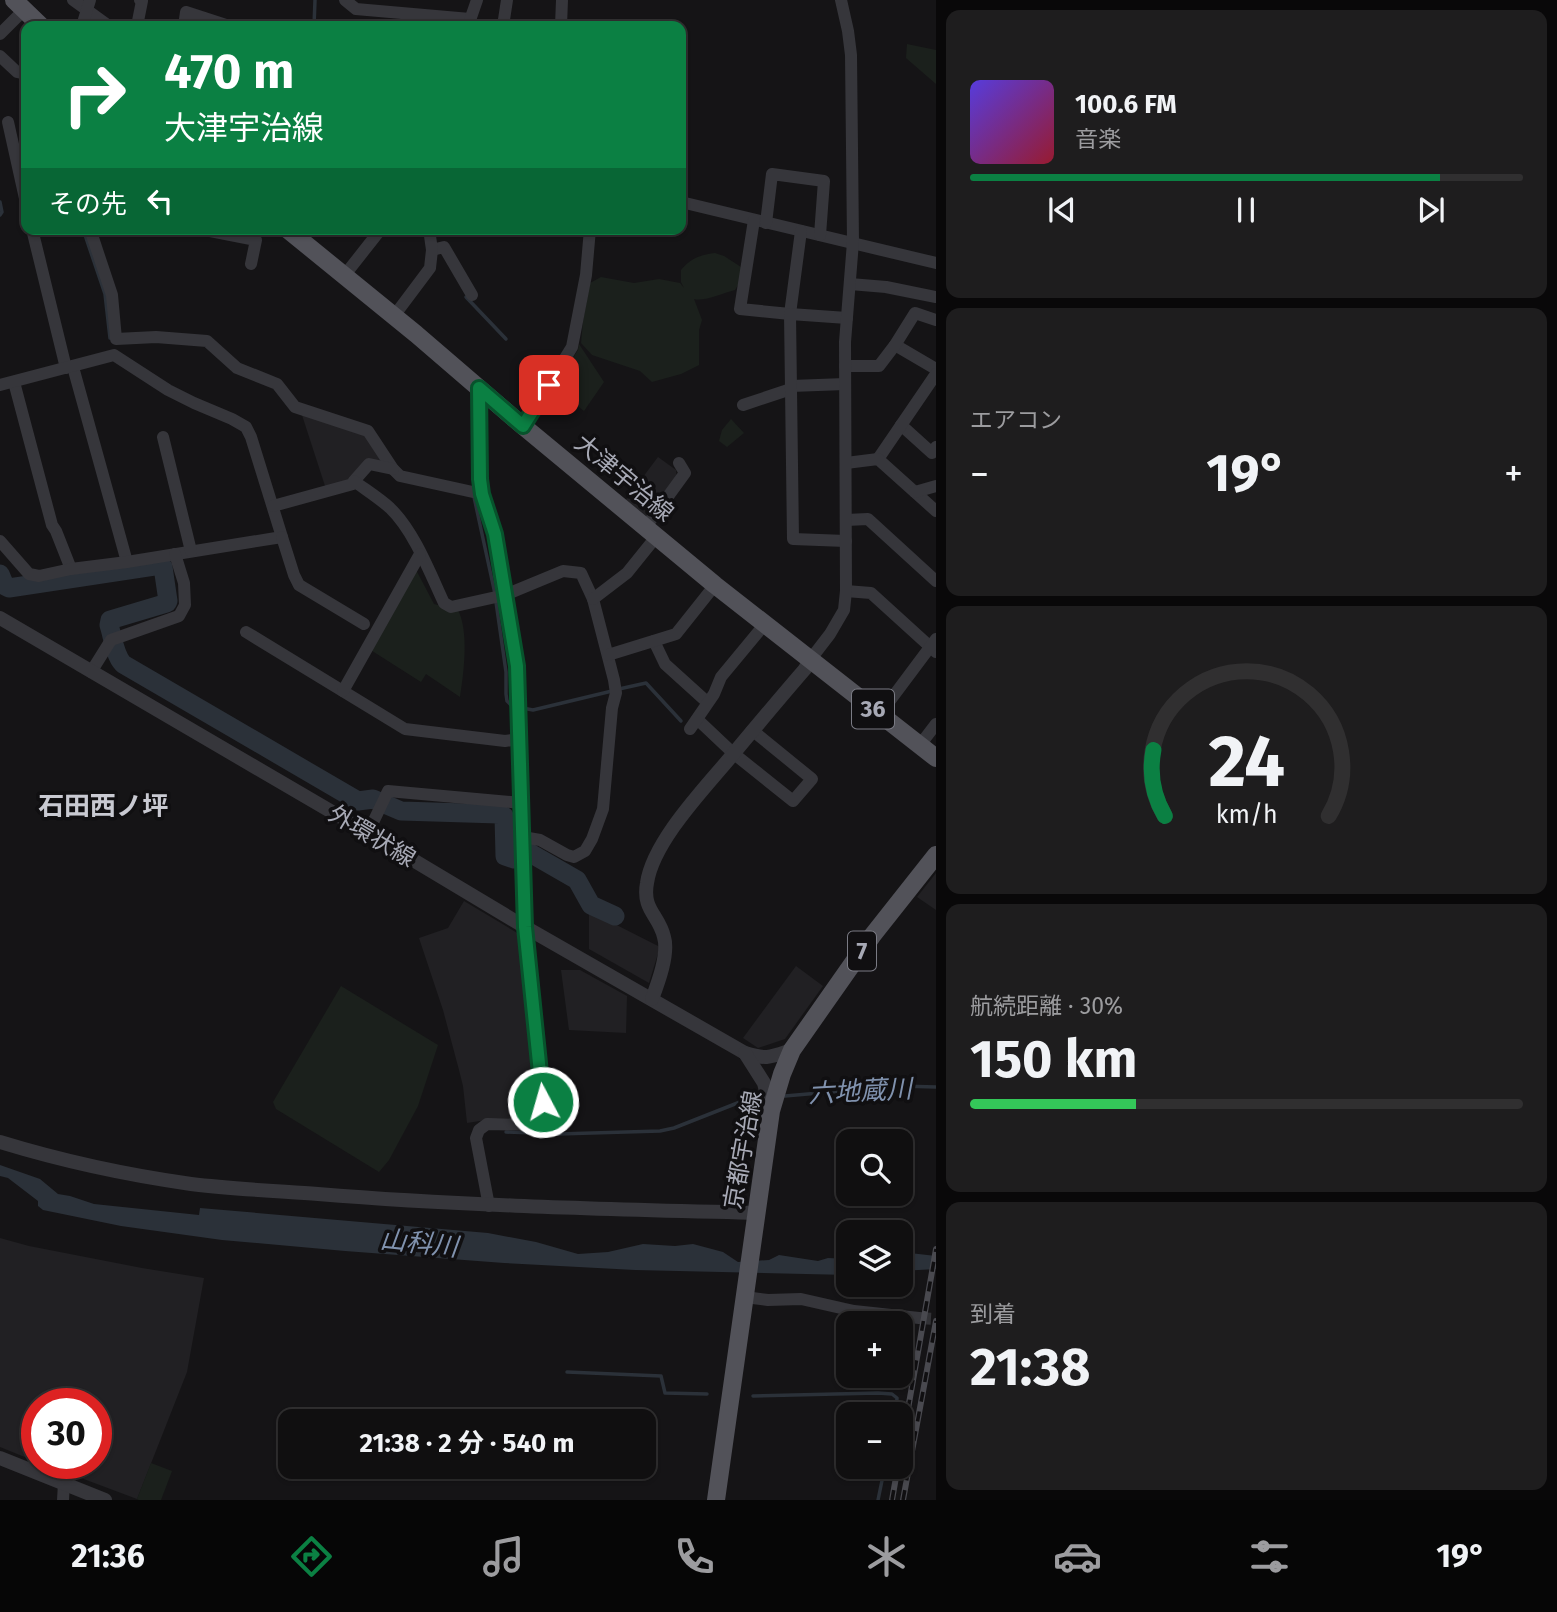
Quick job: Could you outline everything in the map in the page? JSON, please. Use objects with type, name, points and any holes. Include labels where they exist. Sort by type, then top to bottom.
[{"type":"main road","points":[[19,5],[36,21]]},
{"type":"main road","name":"大津宇治線","points":[[294,235],[764,625],[936,758]]},
{"type":"main road","name":"京都宇治線","points":[[716,1500],[771,1111],[782,1074],[792,1050],[872,936],[936,855]]},
{"type":"street","points":[[73,0],[88,6],[104,21]]},
{"type":"street","points":[[138,21],[140,0]]},
{"type":"street","points":[[345,0],[356,9],[453,21]]},
{"type":"street","points":[[470,21],[477,0]]},
{"type":"street","points":[[504,21],[508,0]]},
{"type":"street","points":[[561,21],[562,0]]},
{"type":"street","points":[[652,999],[666,948],[662,928],[647,903],[646,889],[650,870],[681,816],[805,669],[844,610],[845,366],[853,242],[851,54],[841,0]]},
{"type":"street","points":[[0,34],[19,5]]},
{"type":"street","points":[[185,21],[186,12],[214,21]]},
{"type":"street","points":[[0,56],[21,73]]},
{"type":"street","points":[[8,121],[21,180]]},
{"type":"street","points":[[820,235],[824,181],[772,174],[740,309],[847,318]]},
{"type":"street","points":[[686,203],[936,263]]},
{"type":"street","points":[[801,231],[790,314],[793,539],[846,541]]},
{"type":"street","points":[[34,235],[69,368],[127,562]]},
{"type":"street","points":[[92,235],[112,295],[116,339],[114,355]]},
{"type":"street","points":[[231,235],[256,240],[251,264]]},
{"type":"street","points":[[344,276],[376,235]]},
{"type":"street","points":[[431,235],[436,249],[472,295]]},
{"type":"street","points":[[523,426],[571,349],[586,275],[589,235]]},
{"type":"street","points":[[394,316],[430,268],[436,249]]},
{"type":"street","points":[[850,285],[886,287],[936,297]]},
{"type":"street","points":[[845,366],[879,366],[915,313],[936,320]]},
{"type":"street","points":[[116,339],[156,337],[207,341],[237,368],[277,384],[295,407],[368,431],[393,469],[400,475],[482,494]]},
{"type":"street","points":[[846,463],[878,459],[936,371],[895,345]]},
{"type":"street","points":[[0,385],[114,355],[177,394],[246,427],[299,585],[364,624]]},
{"type":"street","points":[[14,382],[52,524],[71,569]]},
{"type":"street","points":[[743,405],[791,387],[845,384]]},
{"type":"street","points":[[479,388],[482,494],[495,534],[517,666],[525,927],[546,1125],[487,1124],[479,1130],[476,1138],[489,1206]]},
{"type":"street","points":[[901,425],[932,453],[936,447]]},
{"type":"street","points":[[163,437],[191,551]]},
{"type":"street","points":[[878,459],[936,512]]},
{"type":"street","points":[[593,599],[627,572],[685,473],[679,463]]},
{"type":"street","points":[[273,506],[352,484],[369,464],[393,469]]},
{"type":"street","points":[[354,481],[390,508],[406,528],[444,603],[451,607],[505,594],[563,572],[581,573],[593,599],[616,693],[612,708],[603,809],[585,851],[574,857],[540,840],[523,843]]},
{"type":"street","points":[[915,492],[936,486]]},
{"type":"street","points":[[846,520],[868,519],[936,581]]},
{"type":"street","points":[[0,541],[29,574],[39,576],[282,537]]},
{"type":"street","points":[[90,672],[113,638],[179,616],[185,605],[184,583],[175,554]]},
{"type":"street","points":[[342,691],[420,554]]},
{"type":"street","points":[[608,655],[676,634],[715,585]]},
{"type":"street","points":[[846,591],[871,593],[934,646],[880,714]]},
{"type":"street","name":"外環状線","points":[[0,618],[525,927],[745,1053],[769,1058],[792,1050]]},
{"type":"street","points":[[752,730],[812,779],[793,801],[694,724],[714,694],[721,677],[764,625]]},
{"type":"street","points":[[246,632],[404,729],[505,741],[519,739]]},
{"type":"street","points":[[654,641],[665,664],[707,702]]},
{"type":"street","points":[[920,745],[936,724]]},
{"type":"street","points":[[368,833],[388,791],[522,803]]},
{"type":"street","name":"外環状線","points":[[745,1053],[764,1083],[771,1111]]},
{"type":"street","points":[[0,1142],[116,1171],[193,1184],[489,1206],[756,1218]]},
{"type":"street","points":[[745,1293],[768,1300],[801,1299],[854,1311],[919,1318]]},
{"type":"street","points":[[0,1458],[105,1500]]},
{"type":"street","points":[[63,1500],[64,1483]]},
{"type":"shaded area","points":[[907,44],[936,50],[936,84],[906,58]]},
{"type":"shaded area","points":[[715,253],[741,267],[741,280],[735,290],[694,299],[702,320],[699,330],[699,365],[681,374],[652,382],[640,371],[592,355],[581,343],[590,283],[601,277],[634,283],[659,279],[680,283],[684,288],[681,270],[696,258]]},
{"type":"shaded area","points":[[579,344],[604,382],[584,411],[568,398],[572,391],[558,381]]},
{"type":"shaded area","points":[[301,412],[367,434],[385,459],[352,481],[326,489]]},
{"type":"shaded area","points":[[731,419],[744,433],[727,447],[719,441],[722,430]]},
{"type":"shaded area","points":[[658,457],[676,470],[677,479],[646,519],[625,501]]},
{"type":"shaded area","points":[[414,566],[434,604],[458,610],[464,629],[465,652],[460,697],[426,674],[421,682],[366,647]]},
{"type":"shaded area","points":[[936,873],[936,910],[917,897]]},
{"type":"shaded area","points":[[464,901],[519,934],[539,1112],[534,1119],[499,1118],[467,1123],[459,1070],[419,938],[448,928]]},
{"type":"shaded area","points":[[589,911],[660,947],[649,983],[589,949]]},
{"type":"shaded area","points":[[796,966],[823,986],[785,1039],[758,1048],[743,1038]]},
{"type":"shaded area","points":[[561,970],[580,970],[627,996],[626,1033],[569,1030]]},
{"type":"shaded area","points":[[341,986],[438,1045],[418,1106],[389,1160],[379,1172],[276,1109],[273,1102]]},
{"type":"shaded area","points":[[0,1238],[29,1246],[204,1278],[187,1372],[137,1499],[84,1479],[112,1479],[112,1388],[21,1388],[21,1456],[0,1447]]},
{"type":"shaded area","points":[[151,1463],[172,1471],[161,1500],[139,1500],[137,1499]]},
{"type":"water","name":"山科川","points":[[0,1165],[40,1179],[58,1194],[94,1204],[199,1215],[200,1208],[488,1233],[536,1242],[578,1254],[608,1252],[643,1244],[693,1244],[723,1252],[738,1262],[769,1260],[779,1255],[818,1261],[836,1258],[836,1275],[635,1270],[504,1263],[222,1240],[121,1226],[43,1210],[38,1206],[38,1201],[8,1178],[0,1176]]},
{"type":"water","points":[[913,1253],[936,1256],[936,1269],[913,1270]]},
{"type":"waterway","points":[[314,21],[315,0]]},
{"type":"waterway","points":[[0,202],[0,215]]},
{"type":"waterway","points":[[85,235],[105,294],[110,338]]},
{"type":"waterway","points":[[466,297],[506,339]]},
{"type":"waterway","points":[[474,497],[495,594]]},
{"type":"waterway","points":[[0,574],[5,586],[9,588],[161,565],[167,603],[110,620],[114,645],[123,664],[358,801],[373,799],[401,811],[504,816],[505,856],[514,859],[530,853],[577,880],[591,905],[615,916]]},
{"type":"waterway","points":[[496,602],[506,672],[507,701],[512,706],[533,710],[612,691]]},
{"type":"waterway","points":[[619,689],[646,683],[681,721]]},
{"type":"waterway","name":"六地蔵川","points":[[785,1096],[899,1086],[936,1087]]},
{"type":"waterway","name":"六地蔵川","points":[[506,1132],[558,1134],[660,1131],[740,1102]]},
{"type":"waterway","points":[[567,1372],[661,1376],[665,1393],[707,1394]]},
{"type":"waterway","points":[[753,1396],[878,1393],[892,1394],[897,1398],[897,1402]]},
{"type":"waterway","points":[[878,1500],[882,1479]]},
{"type":"tunnel","points":[[919,1318],[936,1319]]},
{"type":"railway","points":[[909,1402],[936,1249]]},
{"type":"railway","points":[[903,1500],[936,1321]]},
{"type":"railway","points":[[892,1500],[896,1479]]},
{"type":"district","name":"石田西ノ坪","points":[[103,806]]},
{"type":"route","points":[[543,1102],[525,927],[517,666],[495,534],[482,494],[479,388],[523,426],[549,385]]}]
